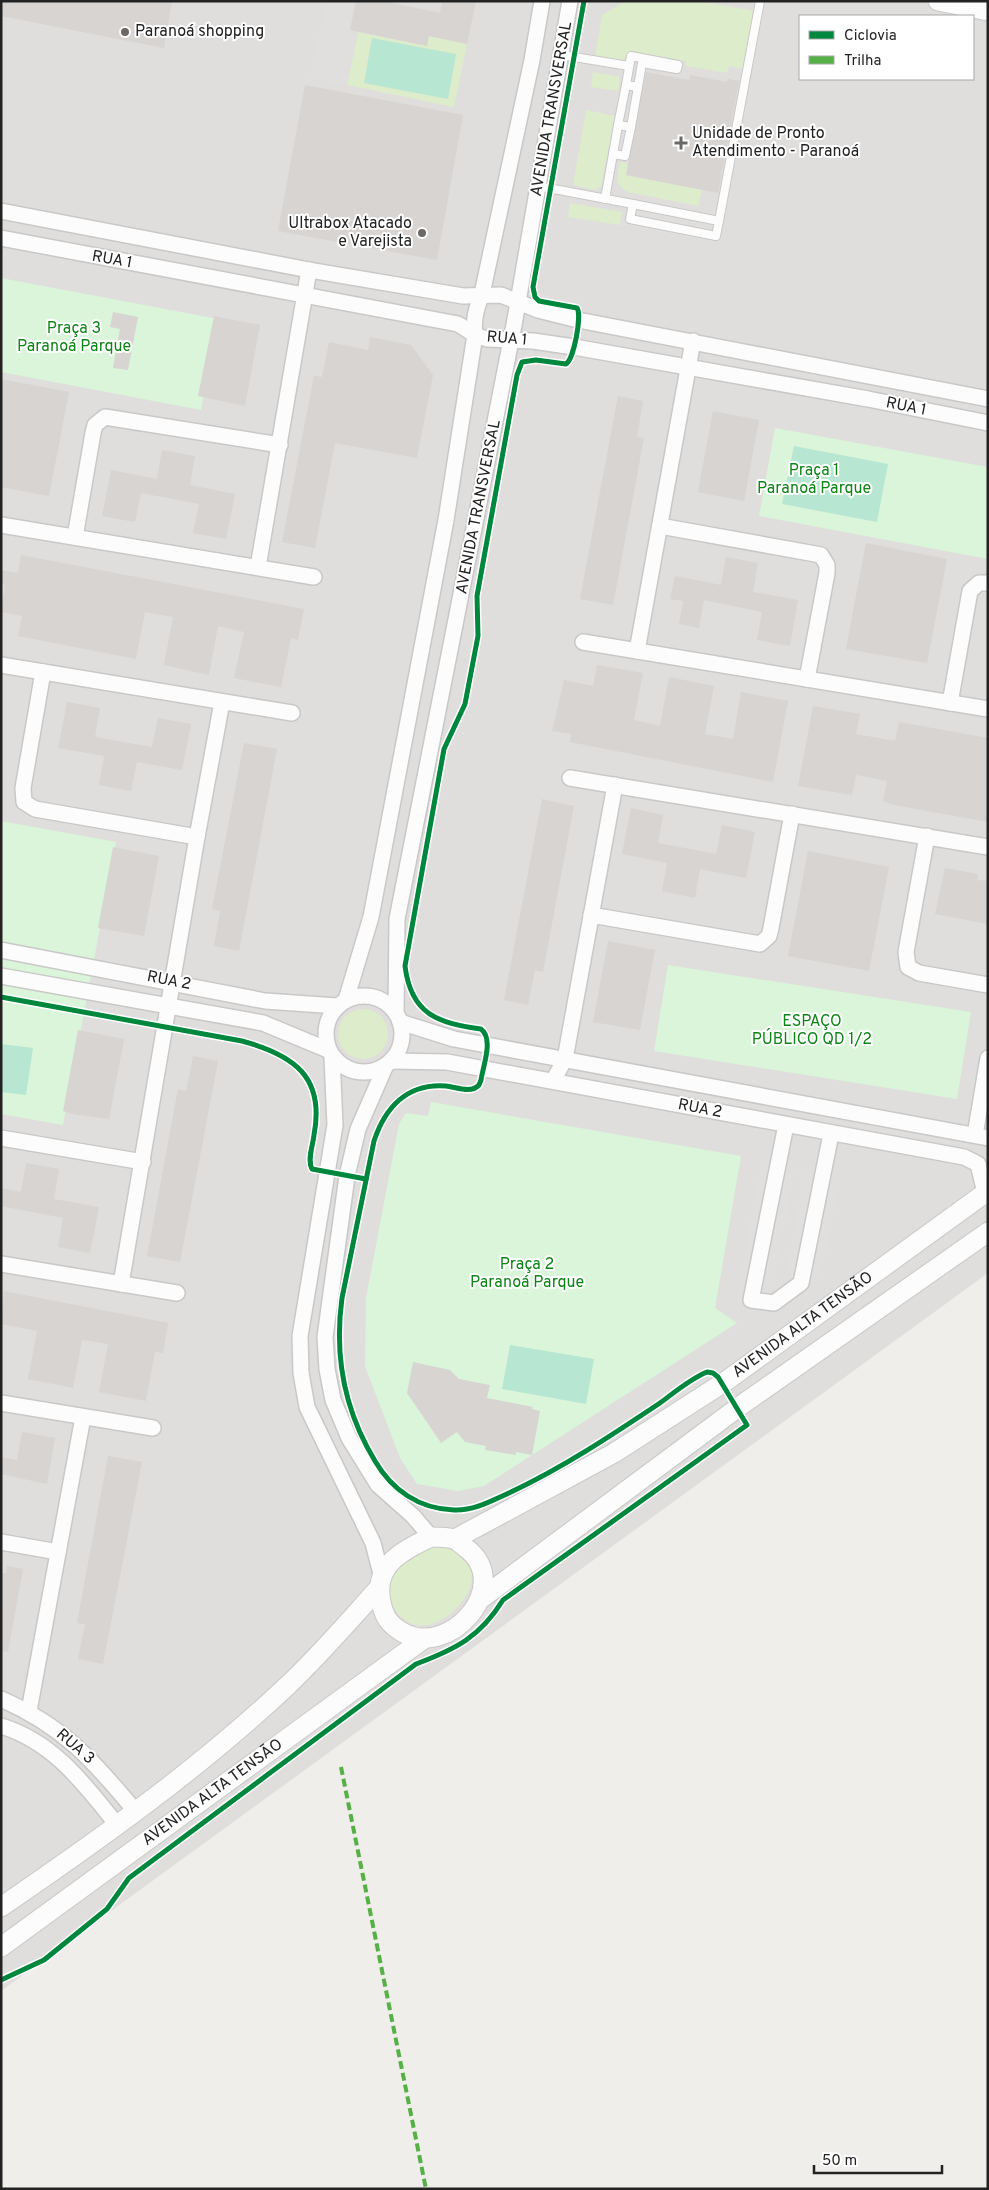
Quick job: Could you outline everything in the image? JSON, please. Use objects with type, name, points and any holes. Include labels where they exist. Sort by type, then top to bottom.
[{"type":"street","name":"AVENIDA TRANSVERSAL","points":[[380,1582],[373,1543],[307,1407],[301,1373],[300,1336],[335,1125],[330,1053],[325,1038],[326,1026],[330,1015],[342,1003],[371,917],[446,520],[475,335],[474,322],[482,294],[532,60],[542,1]]},
{"type":"street","name":"AVENIDA TRANSVERSAL","points":[[431,1537],[413,1516],[378,1485],[349,1438],[333,1400],[327,1369],[325,1337],[347,1176],[358,1129],[389,1063],[401,1043],[398,1018],[397,918],[511,341],[570,1]]},
{"type":"street","points":[[938,1],[988,11]]},
{"type":"street","name":"RUA 1","points":[[1,211],[309,270],[464,296],[482,294],[501,295],[538,310],[578,320],[988,399]]},
{"type":"street","name":"RUA 1","points":[[1,238],[458,324],[475,335],[492,340],[533,341],[689,367],[988,423]]},
{"type":"street","points":[[258,567],[309,270]]},
{"type":"street","points":[[637,651],[693,341]]},
{"type":"street","points":[[75,537],[95,425],[105,417],[280,445]]},
{"type":"street","points":[[1,525],[314,577]]},
{"type":"street","points":[[660,526],[821,555],[827,565],[827,573],[807,679]]},
{"type":"street","points":[[950,703],[970,591],[979,583],[988,583]]},
{"type":"street","points":[[583,642],[988,709]]},
{"type":"street","points":[[1,665],[292,713]]},
{"type":"street","points":[[43,672],[23,788],[24,802],[35,808],[197,837]]},
{"type":"street","points":[[121,1284],[197,837],[222,702]]},
{"type":"street","points":[[570,778],[988,847]]},
{"type":"street","points":[[553,1081],[565,1058],[615,785]]},
{"type":"street","points":[[591,915],[760,944],[769,936],[772,928],[792,814]]},
{"type":"street","points":[[927,836],[906,952],[908,967],[919,973],[988,985]]},
{"type":"street","name":"RUA 2","points":[[1,950],[265,1001],[342,1003]]},
{"type":"street","name":"RUA 2","points":[[1,976],[168,1008],[263,1023],[330,1053]]},
{"type":"street","points":[[342,1003],[357,996],[379,998],[388,1004],[398,1018]]},
{"type":"street","name":"RUA 2","points":[[398,1018],[454,1039],[565,1058],[981,1137]]},
{"type":"street","points":[[330,1053],[341,1066],[352,1071],[375,1071],[389,1063]]},
{"type":"street","points":[[981,1137],[988,1058]]},
{"type":"street","name":"RUA 2","points":[[389,1063],[447,1062],[969,1158],[978,1164],[986,1192]]},
{"type":"street","points":[[786,1125],[752,1300],[774,1304],[801,1283],[831,1134]]},
{"type":"street","points":[[1,1138],[143,1162]]},
{"type":"street","name":"AVENIDA ALTA TENSÃO","points":[[455,1540],[614,1453],[726,1380],[986,1192]]},
{"type":"street","name":"AVENIDA ALTA TENSÃO","points":[[482,1598],[740,1406],[988,1232]]},
{"type":"street","points":[[1,1264],[177,1293]]},
{"type":"street","points":[[1,1403],[153,1428]]},
{"type":"street","points":[[29,1711],[83,1416]]},
{"type":"street","points":[[431,1537],[455,1540],[475,1554],[484,1577],[482,1598],[468,1618],[439,1636],[412,1637],[390,1624],[383,1614],[380,1582],[405,1550],[431,1537]]},
{"type":"street","points":[[1,1542],[58,1552]]},
{"type":"street","name":"AVENIDA ALTA TENSĀO","points":[[1,1908],[118,1826],[218,1748],[288,1686],[380,1582]]},
{"type":"street","name":"AVENIDA ALTA TENSĀO","points":[[1,1947],[425,1638]]},
{"type":"street","name":"RUA 3","points":[[1,1698],[29,1711],[88,1756],[136,1812]]},
{"type":"street","name":"RUA 3","points":[[1,1726],[18,1731],[61,1760],[76,1774],[118,1826]]},
{"type":"lane","points":[[633,204],[630,220],[716,236],[760,1]]},
{"type":"lane","points":[[562,54],[629,66]]},
{"type":"lane","points":[[605,199],[618,124],[631,56],[678,65],[677,69],[642,63],[625,156],[613,154]]},
{"type":"lane","points":[[626,85],[638,87]]},
{"type":"lane","points":[[618,124],[630,127]]},
{"type":"lane","points":[[538,186],[719,221]]},
{"type":"shaded area","points":[[1,1],[988,1],[988,1273],[1,1991]]},
{"type":"shaded area","points":[[326,1],[356,1],[350,30],[358,32],[347,85],[310,78]]},
{"type":"shaded area","points":[[617,118],[636,121],[629,163],[609,159]]},
{"type":"shaded area","points":[[622,212],[722,230],[720,243],[620,225]]},
{"type":"shaded area","points":[[761,1166],[794,1172],[773,1284],[761,1282],[758,1298],[737,1294]]},
{"type":"shaded area","points":[[803,1173],[841,1179],[820,1277],[786,1278]]},
{"type":"green space","points":[[626,1],[699,1],[754,11],[743,69],[729,66],[727,73],[686,66],[686,61],[629,51],[627,62],[595,56],[602,15]]},
{"type":"green space","points":[[358,32],[427,46],[429,36],[467,44],[454,107],[347,85]]},
{"type":"green space","points":[[372,38],[456,54],[448,99],[364,83]]},
{"type":"green space","points":[[593,72],[620,77],[618,91],[591,87]]},
{"type":"green space","points":[[586,110],[615,116],[601,186],[596,190],[573,185]]},
{"type":"green space","points":[[620,162],[628,163],[626,175],[702,190],[698,206],[628,192],[620,186],[618,180]]},
{"type":"green space","points":[[570,203],[622,212],[620,225],[568,217]]},
{"type":"green space","name":"Praça 3 Paranoá Parque","points":[[1,278],[218,319],[201,410],[1,372]]},
{"type":"green space","name":"Praça 1 Paranoá Parque","points":[[775,428],[988,467],[988,559],[759,516]]},
{"type":"green space","points":[[794,446],[888,464],[877,522],[782,504]]},
{"type":"green space","points":[[1,821],[116,842],[63,1125],[1,1114]]},
{"type":"green space","name":"ESPAÇO PÚBLICO QD 1/2","points":[[668,965],[971,1012],[957,1099],[654,1051]]},
{"type":"green space","points":[[363,1009],[372,1011],[383,1020],[388,1034],[386,1043],[377,1054],[363,1059],[354,1057],[343,1048],[338,1034],[340,1025],[349,1014]]},
{"type":"green space","points":[[1,1044],[33,1048],[26,1095],[1,1092]]},
{"type":"green space","name":"Praça 2 Paranoá Parque","points":[[431,1102],[741,1156],[715,1308],[737,1323],[484,1486],[458,1491],[417,1484],[400,1458],[365,1366],[366,1298],[399,1124],[406,1113],[428,1116]]},
{"type":"green space","points":[[510,1345],[594,1359],[586,1404],[502,1389]]},
{"type":"green space","points":[[436,1546],[459,1554],[470,1567],[471,1582],[465,1598],[453,1612],[438,1622],[421,1625],[406,1621],[392,1604],[389,1590],[392,1575],[404,1560],[425,1549]]},
{"type":"building","name":"Paranoá shopping","points":[[1,1],[172,1],[164,48],[1,16]]},
{"type":"building","points":[[356,1],[383,1],[440,13],[442,1],[476,1],[467,44],[429,36],[427,46],[350,30]]},
{"type":"building","name":"Unidade de Pronto Atendimento - Paranoá","points":[[646,72],[689,80],[690,75],[727,82],[728,79],[739,81],[718,193],[626,175]]},
{"type":"building","points":[[305,85],[463,115],[437,260],[278,231]]},
{"type":"building","points":[[113,312],[138,317],[128,370],[113,368],[120,329],[110,327]]},
{"type":"building","points":[[214,316],[260,325],[245,406],[198,396]]},
{"type":"building","points":[[370,337],[411,345],[433,375],[417,458],[335,443],[315,548],[282,542],[314,376],[322,377],[329,342],[368,350]]},
{"type":"building","points":[[1,379],[69,392],[49,496],[1,487]]},
{"type":"building","points":[[618,396],[643,401],[637,437],[644,438],[613,605],[580,599]]},
{"type":"building","points":[[713,411],[759,420],[744,501],[698,492]]},
{"type":"building","points":[[162,450],[195,456],[190,485],[235,494],[226,539],[193,533],[199,504],[141,493],[135,522],[102,516],[111,470],[157,479]]},
{"type":"building","points":[[866,543],[947,559],[927,663],[846,649]]},
{"type":"building","points":[[21,555],[304,609],[298,640],[291,638],[281,687],[234,678],[244,632],[218,626],[209,675],[164,665],[173,617],[145,612],[136,659],[18,636],[22,616],[1,612],[5,585],[1,584],[1,570],[18,573]]},
{"type":"building","points":[[726,557],[758,563],[753,592],[798,600],[790,646],[757,640],[762,612],[704,600],[699,628],[679,624],[683,601],[670,599],[675,576],[721,585]]},
{"type":"building","points":[[597,665],[643,673],[634,720],[660,726],[669,677],[714,686],[705,734],[733,739],[741,692],[788,701],[773,782],[570,742],[571,734],[552,731],[564,680],[593,686]]},
{"type":"building","points":[[67,702],[100,708],[95,737],[152,747],[158,718],[191,724],[182,770],[137,762],[131,791],[99,785],[104,756],[58,748]]},
{"type":"building","points":[[813,706],[860,714],[856,734],[895,741],[899,722],[988,738],[988,822],[894,805],[883,801],[887,781],[856,775],[852,795],[798,786]]},
{"type":"building","points":[[244,743],[277,749],[239,951],[214,946],[220,911],[212,909]]},
{"type":"building","points":[[542,799],[574,806],[543,972],[535,970],[528,1005],[504,1000]]},
{"type":"building","points":[[631,808],[663,815],[658,843],[716,854],[722,825],[755,832],[746,878],[700,869],[695,898],[662,891],[667,863],[622,854]]},
{"type":"building","points":[[113,847],[159,856],[144,936],[98,928]]},
{"type":"building","points":[[808,851],[889,867],[869,971],[788,956]]},
{"type":"building","points":[[945,868],[978,874],[977,880],[988,881],[988,924],[935,914]]},
{"type":"building","points":[[608,941],[655,950],[640,1030],[593,1022]]},
{"type":"building","points":[[78,1030],[124,1039],[109,1119],[63,1111]]},
{"type":"building","points":[[193,1056],[218,1061],[180,1262],[147,1256],[178,1089],[186,1091]]},
{"type":"building","points":[[26,1163],[59,1169],[54,1199],[99,1207],[90,1253],[58,1247],[63,1218],[1,1206],[1,1188],[21,1192]]},
{"type":"building","points":[[4,1291],[168,1323],[163,1353],[155,1352],[146,1401],[99,1392],[108,1344],[82,1340],[73,1388],[28,1379],[37,1331],[1,1324]]},
{"type":"building","points":[[413,1362],[450,1370],[459,1379],[490,1385],[487,1398],[533,1407],[532,1409],[540,1411],[532,1455],[516,1452],[516,1455],[485,1450],[486,1446],[465,1442],[457,1432],[441,1443],[407,1393]]},
{"type":"building","points":[[22,1432],[55,1438],[47,1484],[1,1474],[1,1457],[17,1460]]},
{"type":"building","points":[[108,1456],[142,1462],[103,1664],[78,1659],[85,1624],[77,1623]]},
{"type":"building","points":[[7,1566],[23,1569],[8,1652],[1,1651],[1,1573],[6,1573]]},
{"type":"marked path","points":[[341,1767],[426,2189]]},
{"type":"cycle path","points":[[1,1980],[44,1960],[107,1909],[129,1878],[416,1664],[455,1647],[476,1633],[503,1600],[747,1425],[718,1377],[713,1373],[707,1372],[689,1382],[624,1427],[531,1482],[476,1507],[461,1510],[441,1509],[418,1502],[398,1489],[375,1461],[364,1442],[349,1402],[341,1362],[339,1341],[342,1298],[374,1141],[384,1118],[400,1100],[409,1093],[420,1089],[432,1086],[446,1086],[468,1090],[476,1088],[481,1080],[487,1053],[487,1039],[481,1029],[465,1027],[439,1019],[420,1005],[413,995],[405,966],[444,749],[465,704],[478,636],[477,596],[517,375],[522,362],[536,360],[566,364],[572,354],[576,337],[579,319],[577,308],[539,301],[535,297],[533,287],[584,1]]},
{"type":"cycle path","points":[[1,997],[242,1041],[277,1053],[302,1072],[310,1083],[315,1098],[316,1115],[310,1157],[312,1169],[366,1179]]},
{"type":"place","name":"Paranoá shopping","points":[[125,32]]},
{"type":"place","name":"Unidade de Pronto Atendimento - Paranoá","points":[[681,143]]},
{"type":"place","name":"Ultrabox Atacado e Varejista","points":[[422,233]]}]
